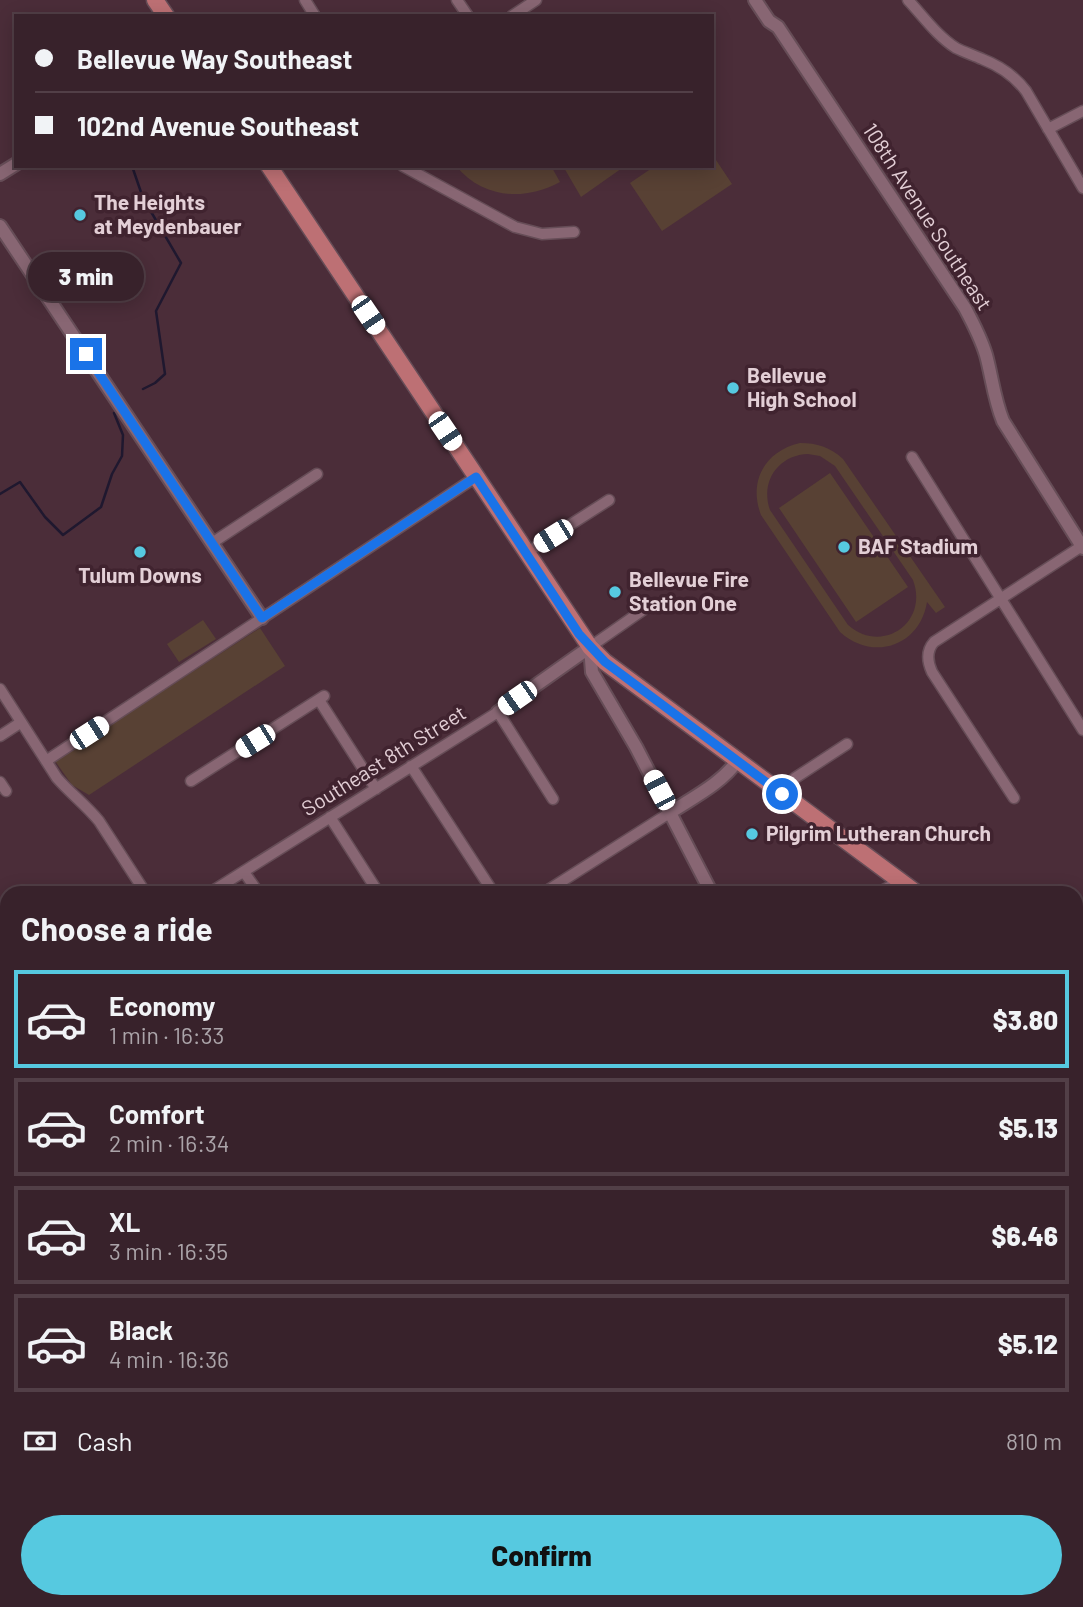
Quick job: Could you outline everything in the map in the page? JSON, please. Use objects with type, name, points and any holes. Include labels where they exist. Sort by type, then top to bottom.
[{"type":"main road","points":[[270,168],[590,647],[605,662],[907,886]]},
{"type":"street","points":[[515,14],[536,0]]},
{"type":"street","name":"108th Avenue Southeast","points":[[755,0],[769,20],[778,27]]},
{"type":"street","name":"108th Avenue Southeast","points":[[764,0],[778,27],[965,308],[981,340],[995,400],[1003,421],[1082,547]]},
{"type":"street","points":[[908,0],[951,44],[1010,73],[1026,91],[1083,188]]},
{"type":"street","points":[[1048,129],[1083,111]]},
{"type":"street","points":[[407,168],[515,227],[542,234],[574,232]]},
{"type":"street","points":[[0,226],[262,618]]},
{"type":"street","points":[[912,457],[1083,730]]},
{"type":"street","points":[[212,543],[317,474]]},
{"type":"street","points":[[46,761],[476,477]]},
{"type":"street","points":[[526,553],[609,500]]},
{"type":"street","points":[[1014,798],[932,672],[928,660],[929,649],[934,642],[999,598],[1082,547]]},
{"type":"street","name":"Southeast 8th Street","points":[[221,886],[498,712],[643,610]]},
{"type":"street","points":[[590,647],[592,672],[636,747],[708,886]]},
{"type":"street","points":[[0,689],[20,723],[68,791],[99,821],[137,886]]},
{"type":"street","points":[[191,781],[321,698],[376,789]]},
{"type":"street","points":[[498,712],[554,799]]},
{"type":"street","points":[[0,736],[20,723]]},
{"type":"street","points":[[782,794],[795,778],[847,744]]},
{"type":"street","points":[[560,886],[722,778],[738,760]]},
{"type":"street","points":[[411,766],[489,886]]},
{"type":"street","points":[[330,817],[374,886]]},
{"type":"street","points":[[244,872],[254,886]]},
{"type":"street","points":[[891,886],[900,881]]},
{"type":"shaded area","points":[[714,157],[732,184],[662,231],[630,183],[652,168],[714,168]]},
{"type":"shaded area","points":[[458,168],[552,168],[560,182],[533,192],[505,194],[492,191],[467,177]]},
{"type":"shaded area","points":[[564,168],[622,168],[581,197]]},
{"type":"shaded area","points":[[800,443],[818,445],[843,459],[945,607],[936,613],[927,602],[923,617],[905,639],[893,645],[867,646],[840,632],[761,515],[758,479],[769,460],[788,447]],"holes":[[[797,456],[820,456],[835,466],[913,580],[916,596],[914,609],[908,621],[899,630],[888,635],[875,637],[848,625],[770,510],[770,480],[780,465]]]},
{"type":"shaded area","points":[[830,473],[908,587],[856,622],[779,508]]},
{"type":"shaded area","points":[[203,620],[216,639],[179,662],[167,644]]},
{"type":"shaded area","points":[[260,628],[285,666],[89,795],[72,785],[55,761]]},
{"type":"waterway","points":[[133,168],[143,198],[181,263],[156,311],[165,374],[143,389]]},
{"type":"waterway","points":[[0,494],[20,482],[45,517],[63,535],[101,507],[112,474],[122,456],[123,435],[114,413]]},
{"type":"place","name":"The Heights at Meydenbauer","points":[[80,215]]},
{"type":"place","name":"Bellevue High School","points":[[733,388]]},
{"type":"place","name":"BAF Stadium","points":[[844,547]]},
{"type":"place","name":"Tulum Downs","points":[[140,552]]},
{"type":"place","name":"Bellevue Fire Station One","points":[[615,592]]},
{"type":"place","name":"Pilgrim Lutheran Church","points":[[752,834]]},
{"type":"route","points":[[86,354],[262,618],[476,477],[590,647],[605,662],[782,794]]}]
